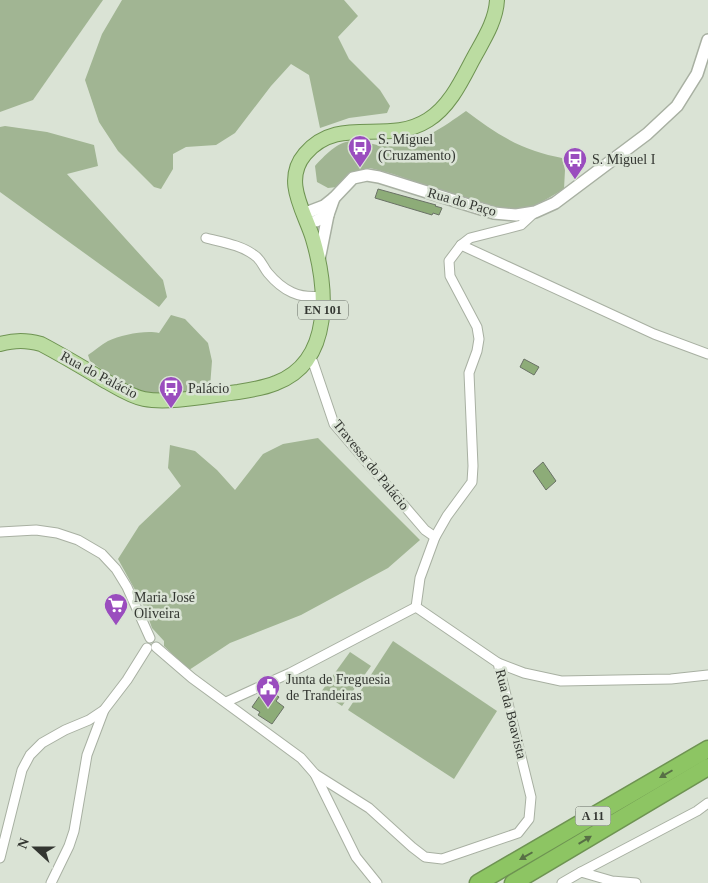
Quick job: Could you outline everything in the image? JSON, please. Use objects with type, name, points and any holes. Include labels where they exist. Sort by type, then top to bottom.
[{"type":"highway","name":"A 11","points":[[478,883],[708,749]]},
{"type":"highway","name":"A 11","points":[[513,883],[708,767]]},
{"type":"main road","name":"EN 101","points":[[309,356],[320,331],[323,313],[318,262],[294,186],[295,174],[302,157],[321,139],[338,133],[405,130],[429,120],[445,106],[462,80],[492,23],[497,0]]},
{"type":"main road","name":"Rua do Palácio","points":[[0,344],[15,340],[29,340],[41,344],[126,392],[144,399],[162,401],[255,390],[277,383],[296,371],[309,356]]},
{"type":"street","name":"Rua do Paço","points":[[305,218],[334,198],[353,178],[367,175],[379,177],[494,213],[516,215],[535,212],[555,202],[647,134],[677,106],[697,74],[708,40]]},
{"type":"street","points":[[318,262],[328,215],[334,198]]},
{"type":"street","points":[[226,702],[290,673],[416,607],[420,578],[435,537],[472,482],[473,466],[468,374],[477,351],[479,339],[477,327],[450,276],[449,261],[461,245],[470,238],[522,225],[535,212]]},
{"type":"street","points":[[305,218],[316,221],[328,215]]},
{"type":"street","points":[[206,238],[252,253],[275,280],[289,292],[310,298],[322,296]]},
{"type":"street","points":[[461,245],[654,334],[708,354]]},
{"type":"street","name":"Travessa do Palácio","points":[[309,356],[313,362],[334,424],[424,530],[435,537]]},
{"type":"street","points":[[0,532],[36,530],[58,533],[78,540],[102,554],[116,569],[127,588],[150,638],[156,640],[156,647],[151,650],[147,648]]},
{"type":"street","name":"Rua da Boavista","points":[[156,647],[192,678],[301,758],[315,774],[369,808],[412,847],[426,857],[442,859],[518,833],[530,820],[531,797],[498,663],[416,607]]},
{"type":"street","points":[[50,883],[69,846],[74,831],[87,755],[104,710],[127,680],[147,648],[145,641],[150,638]]},
{"type":"street","points":[[498,663],[524,673],[561,681],[671,679],[708,675]]},
{"type":"street","points":[[0,858],[22,770],[30,755],[42,743],[65,730],[89,720],[104,710]]},
{"type":"street","points":[[315,774],[356,857],[377,883]]},
{"type":"street","points":[[562,883],[698,811],[708,803]]},
{"type":"street","points":[[581,872],[612,881],[636,883]]},
{"type":"green space","points":[[0,0],[103,0],[33,100],[0,112]]},
{"type":"green space","points":[[122,0],[344,0],[358,16],[338,37],[349,59],[380,90],[390,106],[387,113],[349,118],[320,128],[309,75],[291,64],[271,86],[235,133],[216,145],[186,147],[173,154],[173,169],[161,189],[154,187],[118,151],[99,122],[85,80],[102,34]]},
{"type":"green space","points":[[466,111],[490,129],[517,144],[562,158],[565,170],[564,189],[533,207],[509,211],[483,205],[370,168],[349,173],[337,187],[328,188],[317,182],[315,166],[332,150],[342,144],[357,141],[383,146],[404,144],[432,133]]},
{"type":"green space","points":[[5,126],[47,132],[94,145],[98,166],[67,174],[163,280],[167,297],[159,307],[0,192],[0,127]]},
{"type":"green space","points":[[171,315],[185,319],[208,343],[212,361],[210,387],[178,394],[157,395],[146,393],[121,382],[90,361],[88,355],[113,339],[140,333],[159,333]]},
{"type":"green space","points":[[318,438],[420,540],[388,568],[301,615],[230,643],[189,670],[164,646],[164,641],[152,628],[145,608],[118,559],[139,526],[181,486],[168,468],[170,445],[195,451],[217,470],[235,490],[263,454],[283,444]]},
{"type":"green space","points":[[393,641],[497,711],[454,779],[348,710]]},
{"type":"green space","points":[[350,652],[371,666],[342,706],[321,692]]},
{"type":"building","points":[[378,189],[442,208],[439,215],[433,213],[432,215],[375,198]]},
{"type":"building","points":[[524,359],[539,367],[534,375],[520,367]]},
{"type":"building","points":[[543,462],[556,481],[546,490],[533,471]]},
{"type":"building","points":[[268,690],[279,697],[276,701],[284,707],[272,724],[258,715],[260,712],[252,707],[261,694],[264,696]]},
{"type":"place","name":"S. Miguel (Cruzamento)","points":[[360,168]]},
{"type":"place","name":"S. Miguel I","points":[[575,180]]},
{"type":"place","name":"Palácio","points":[[171,409]]},
{"type":"place","name":"Maria José Oliveira","points":[[116,626]]},
{"type":"place","name":"Junta de Freguesia de Trandeiras","points":[[268,708]]}]
